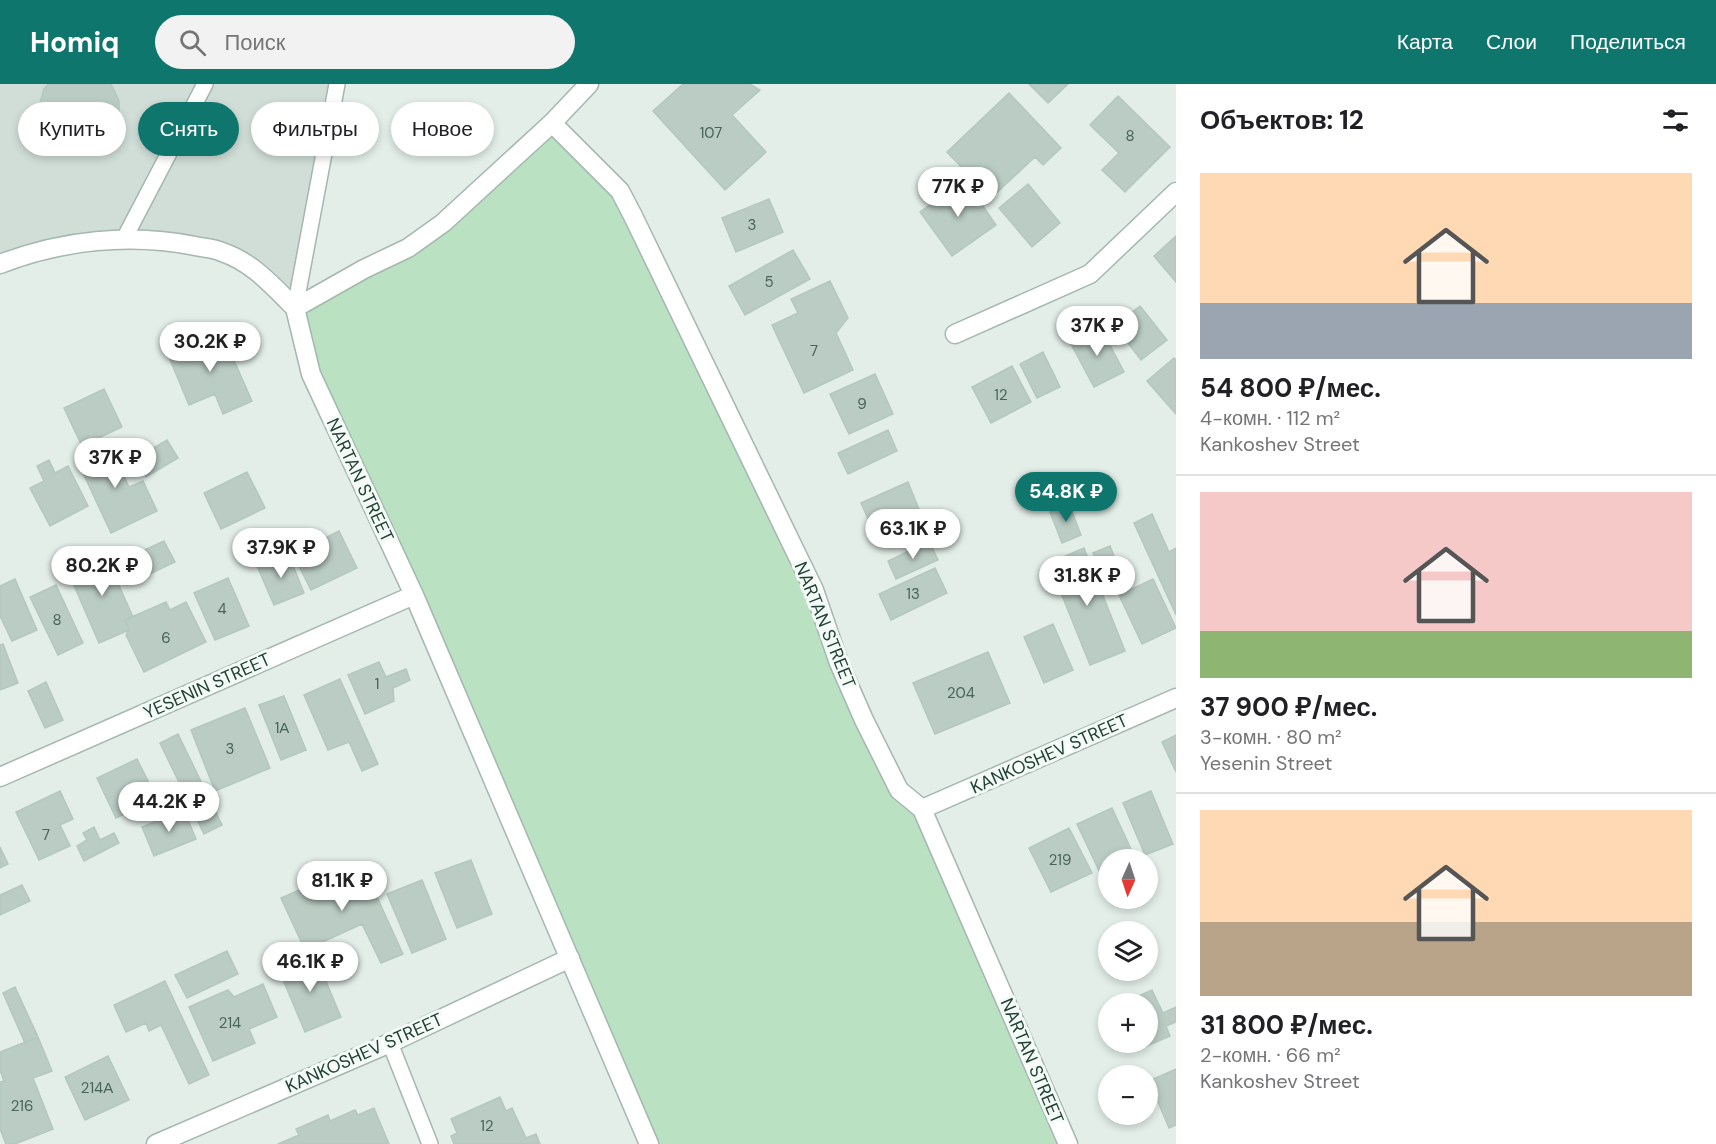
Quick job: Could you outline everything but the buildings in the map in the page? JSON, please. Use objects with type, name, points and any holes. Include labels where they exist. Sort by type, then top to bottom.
[{"type":"street","points":[[0,264],[49,247],[124,239],[178,243],[222,252],[262,274],[295,308],[364,269],[408,248],[443,223],[552,123],[589,84]]},
{"type":"street","name":"NARTAN STREET","points":[[552,123],[620,191],[814,590],[839,663],[864,720],[899,790],[922,809],[1068,1144]]},
{"type":"street","points":[[955,334],[1090,274],[1176,192]]},
{"type":"street","name":"NARTAN STREET","points":[[295,308],[311,374],[414,595],[649,1144]]},
{"type":"street","name":"YESENIN STREET","points":[[0,777],[414,595]]},
{"type":"street","name":"KANKOSHEV STREET","points":[[922,809],[1176,698]]},
{"type":"street","name":"KANKOSHEV STREET","points":[[156,1144],[390,1043],[570,958]]},
{"type":"lane","points":[[124,239],[205,84]]},
{"type":"lane","points":[[295,308],[337,84]]},
{"type":"lane","points":[[390,1043],[430,1144]]},
{"type":"shaded area","points":[[0,84],[337,84],[334,102],[251,102],[251,156],[324,156],[295,308],[223,252],[124,239],[0,264]]},
{"type":"green space","points":[[552,123],[633,216],[864,720],[922,809],[1068,1144],[649,1144],[356,475],[295,308],[408,248]]}]
